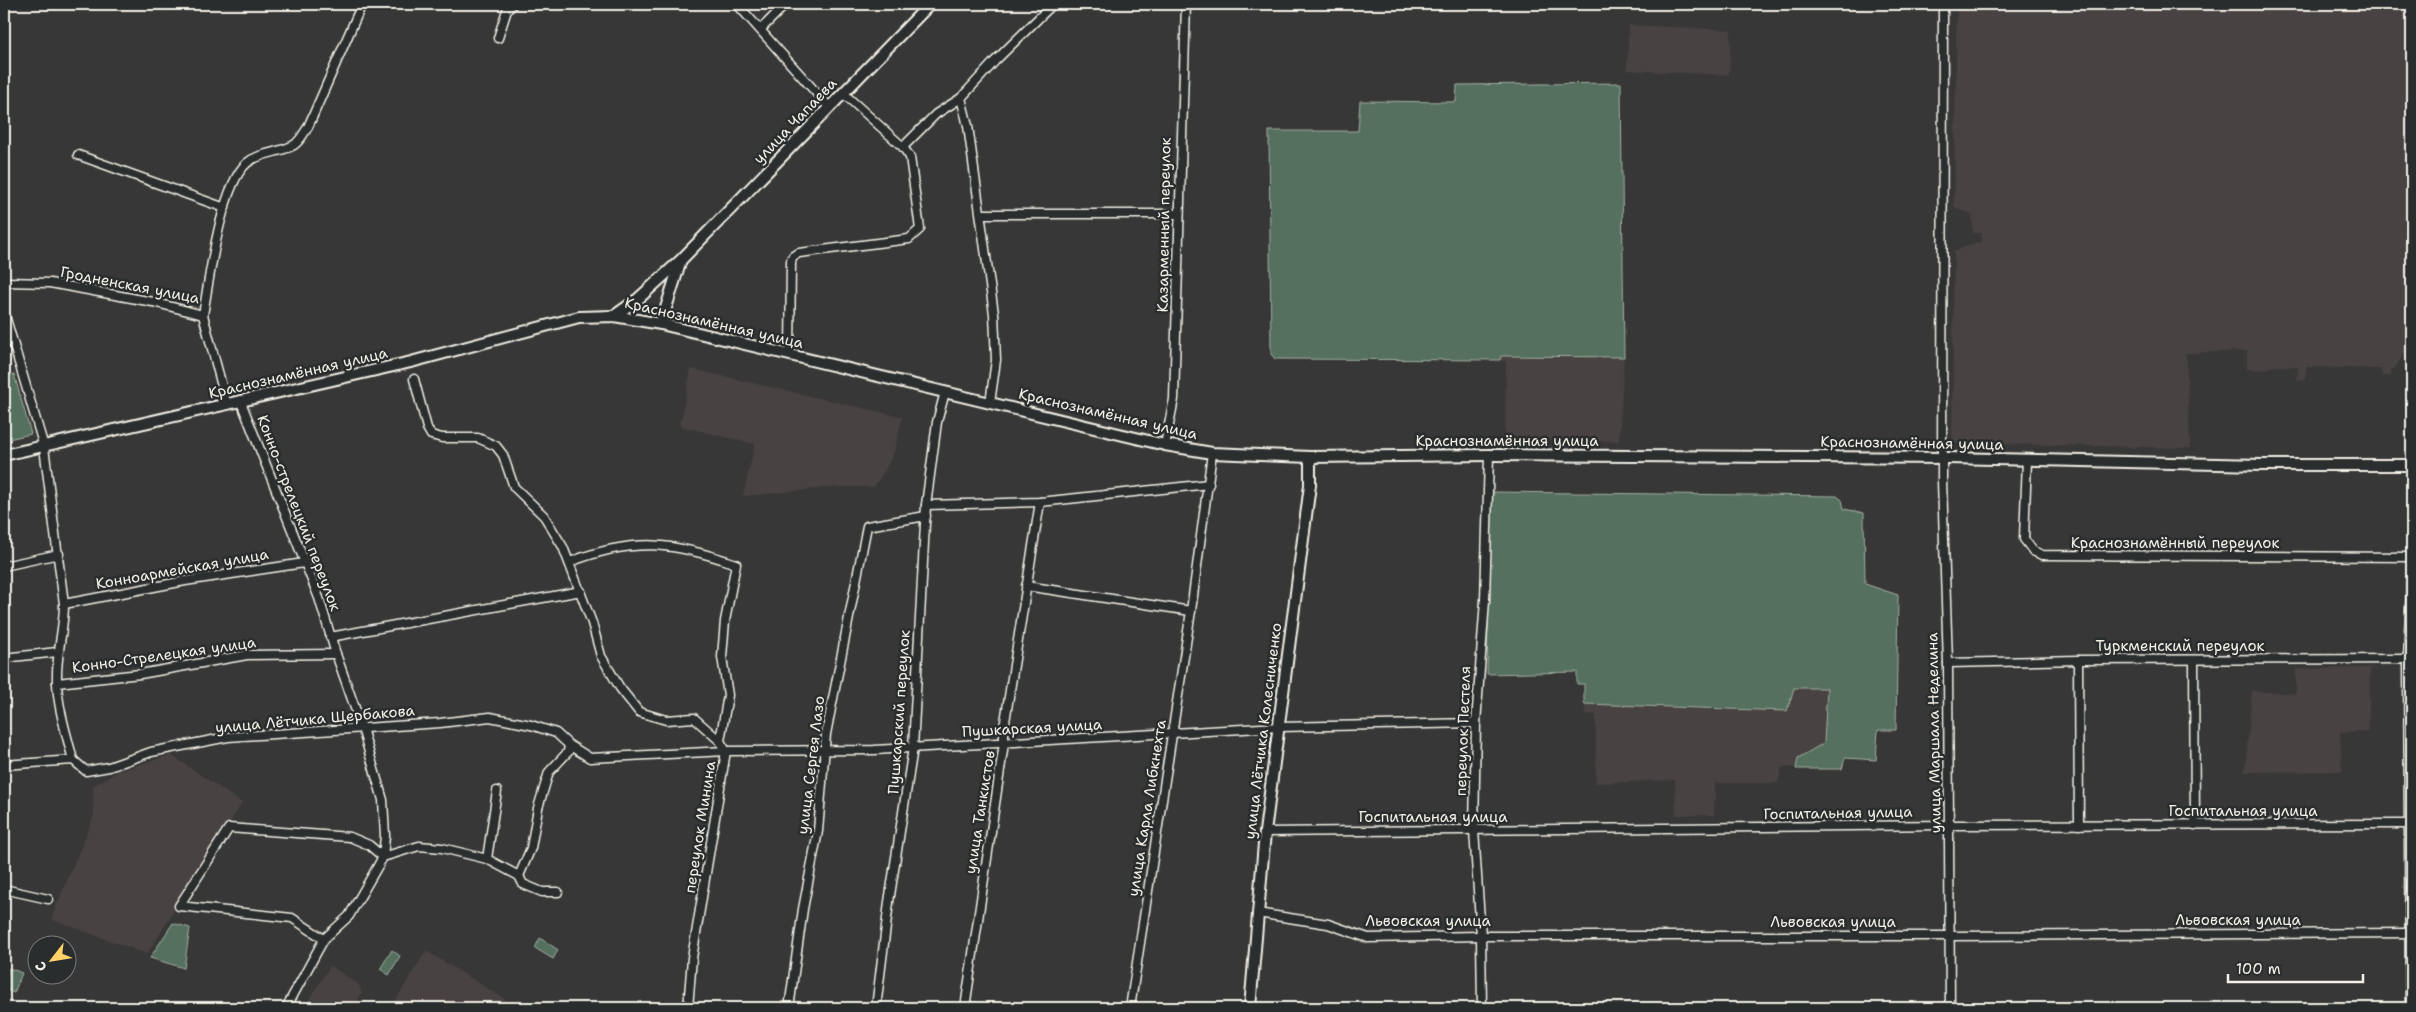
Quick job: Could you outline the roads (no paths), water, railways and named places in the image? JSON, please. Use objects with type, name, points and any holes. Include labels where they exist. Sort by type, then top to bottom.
[{"type":"street","name":"Гродненская улица","points":[[4,282],[50,283],[153,302],[202,315],[213,255],[237,175],[248,162],[293,145],[301,137],[308,127],[362,4]]},
{"type":"street","points":[[498,38],[507,10],[513,4]]},
{"type":"street","points":[[736,4],[761,29],[830,107]]},
{"type":"street","points":[[761,29],[786,4]]},
{"type":"street","name":"улица Чапаева","points":[[614,316],[638,299],[681,260],[930,4]]},
{"type":"street","points":[[903,147],[936,114],[961,98],[1052,4]]},
{"type":"street","name":"Казарменный переулок","points":[[1165,445],[1174,399],[1178,214],[1186,4]]},
{"type":"street","name":"улица Маршала Неделина","points":[[1943,4],[1942,458],[1948,663],[1950,1008]]},
{"type":"street","points":[[790,355],[791,261],[794,256],[800,253],[909,239],[920,229],[910,157],[903,147],[843,93]]},
{"type":"street","points":[[961,98],[968,126],[994,314],[996,360],[990,403]]},
{"type":"street","points":[[78,155],[226,208]]},
{"type":"street","points":[[981,214],[1178,214]]},
{"type":"street","name":"улица Чапаева","points":[[661,324],[681,260]]},
{"type":"street","points":[[4,312],[44,447],[64,604],[64,622],[57,652],[57,683],[72,760]]},
{"type":"street","points":[[202,315],[227,405]]},
{"type":"street","name":"Краснознамённая улица","points":[[4,455],[411,362],[579,317],[614,316],[661,324],[1165,445],[1212,452],[1310,457],[1489,455],[1942,458],[2271,465],[2412,465]]},
{"type":"street","points":[[414,379],[426,428],[431,434],[442,438],[478,438],[496,446],[503,455],[514,487],[544,516],[570,562],[601,656],[620,688],[639,712],[666,720],[694,718],[720,741]]},
{"type":"street","name":"Пушкарский переулок","points":[[876,1008],[889,902],[913,748],[926,505],[937,422],[945,392]]},
{"type":"street","name":"Конно-стрелецкий переулок","points":[[242,402],[319,598],[330,637],[362,728],[383,800],[384,857]]},
{"type":"street","name":"улица Карла Либкнехта","points":[[1130,1008],[1191,611],[1212,452]]},
{"type":"street","name":"переулок Пестеля","points":[[1482,1008],[1481,936],[1474,830],[1476,723],[1485,600],[1489,455]]},
{"type":"street","name":"улица Лётчика Колесниченко","points":[[1250,1008],[1265,832],[1310,485],[1310,457]]},
{"type":"street","name":"Краснознамённый переулок","points":[[2027,460],[2024,539],[2033,551],[2042,555],[2412,557]]},
{"type":"street","points":[[926,505],[1040,502],[1209,484]]},
{"type":"street","name":"улица Танкистов","points":[[965,1007],[1004,743],[1004,728],[1040,502]]},
{"type":"street","name":"улица Сергея Лазо","points":[[789,1008],[803,908],[818,831],[826,734],[867,526],[926,516]]},
{"type":"street","name":"переулок Минина","points":[[570,562],[591,554],[645,544],[688,550],[736,564],[725,621],[722,658],[728,695],[720,741],[726,751],[692,958],[688,1008]]},
{"type":"street","points":[[4,566],[59,554]]},
{"type":"street","points":[[2410,1008],[2410,659],[2412,561]]},
{"type":"street","name":"Конноармейская улица","points":[[64,604],[185,581],[304,563]]},
{"type":"street","points":[[1026,586],[1191,611]]},
{"type":"street","points":[[330,637],[581,591]]},
{"type":"street","name":"Конно-Стрелецкая улица","points":[[4,658],[57,652]]},
{"type":"street","name":"Конно-Стрелецкая улица","points":[[57,683],[140,674],[247,655],[336,654]]},
{"type":"street","name":"Туркменский переулок","points":[[1948,663],[2078,660],[2410,659]]},
{"type":"street","points":[[2078,660],[2079,825]]},
{"type":"street","points":[[2194,661],[2196,825]]},
{"type":"street","name":"улица Лётчика Щербакова","points":[[4,765],[72,760],[86,771],[109,767],[151,752],[228,737],[490,717],[531,725],[556,733],[569,745],[590,758]]},
{"type":"street","name":"Пушкарская улица","points":[[590,758],[726,751],[826,751],[913,748],[1279,728],[1476,723]]},
{"type":"street","points":[[519,876],[531,848],[538,808],[549,772],[568,752],[569,745]]},
{"type":"street","points":[[486,859],[497,791]]},
{"type":"street","name":"Госпитальная улица","points":[[1265,832],[1950,825],[2410,824]]},
{"type":"street","points":[[324,939],[292,918],[179,906],[229,828],[350,837],[369,846],[384,857]]},
{"type":"street","points":[[286,1008],[324,939],[349,916],[384,857],[418,846],[442,848],[486,859],[519,876],[523,884],[542,892],[558,892]]},
{"type":"street","points":[[4,889],[48,899]]},
{"type":"street","name":"Львовская улица","points":[[1257,913],[1328,924],[1368,938],[2411,933]]},
{"type":"street","points":[[965,1007],[979,1008]]}]
